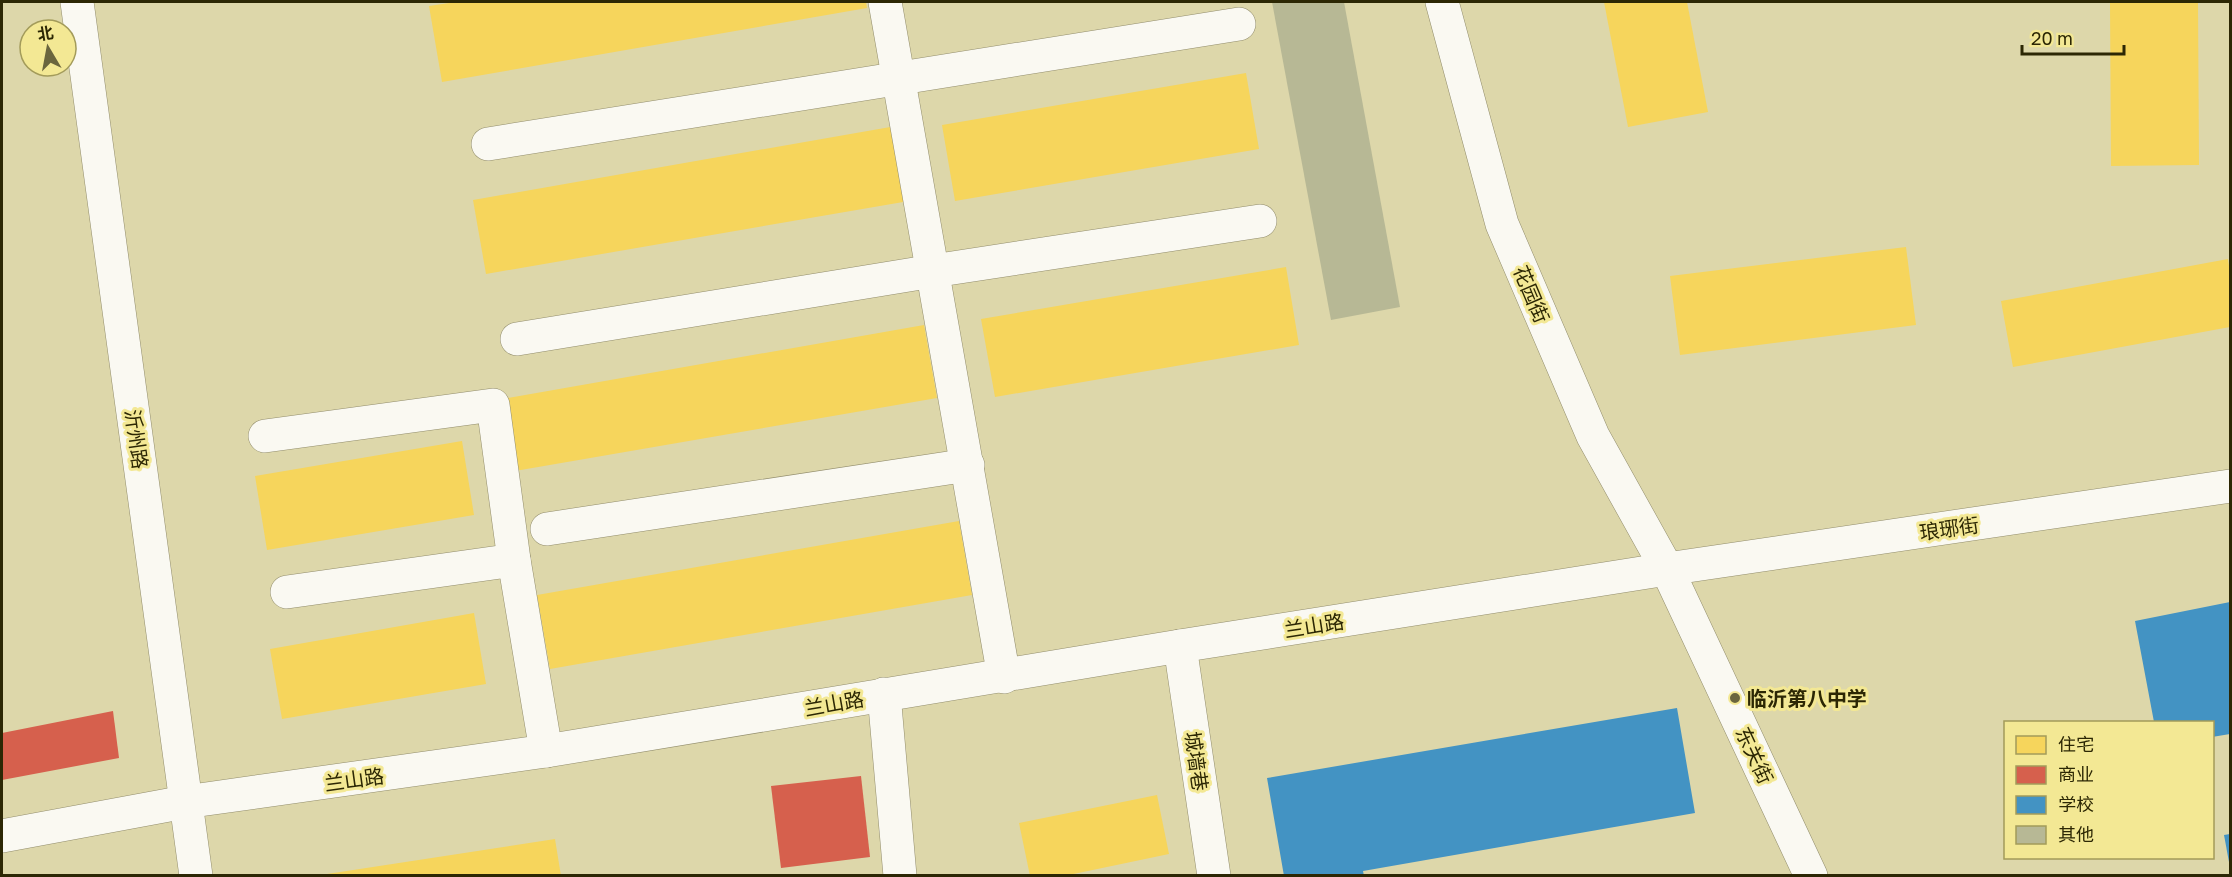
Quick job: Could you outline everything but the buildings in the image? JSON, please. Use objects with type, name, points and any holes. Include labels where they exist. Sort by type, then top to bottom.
[{"type":"street","name":"沂州路","points":[[77,2],[185,802],[194,844],[196,876]]},
{"type":"street","points":[[885,2],[1004,676]]},
{"type":"street","name":"花园街","points":[[1442,2],[1502,224],[1593,436],[1667,569]]},
{"type":"street","points":[[488,144],[1239,24]]},
{"type":"street","points":[[517,339],[933,271],[1260,221]]},
{"type":"street","points":[[265,436],[493,405],[514,560],[546,751]]},
{"type":"street","points":[[547,529],[968,465]]},
{"type":"street","name":"琅琊街","points":[[1667,569],[2230,486]]},
{"type":"street","points":[[287,592],[514,560]]},
{"type":"street","name":"兰山路","points":[[2,836],[185,802],[546,751],[884,694],[1667,569]]},
{"type":"street","name":"东关街","points":[[1667,569],[1811,876]]},
{"type":"street","name":"城墙巷","points":[[1180,646],[1214,876]]},
{"type":"street","points":[[884,694],[900,876]]},
{"type":"place","name":"临沂第八中学","points":[[1735,698]]}]
